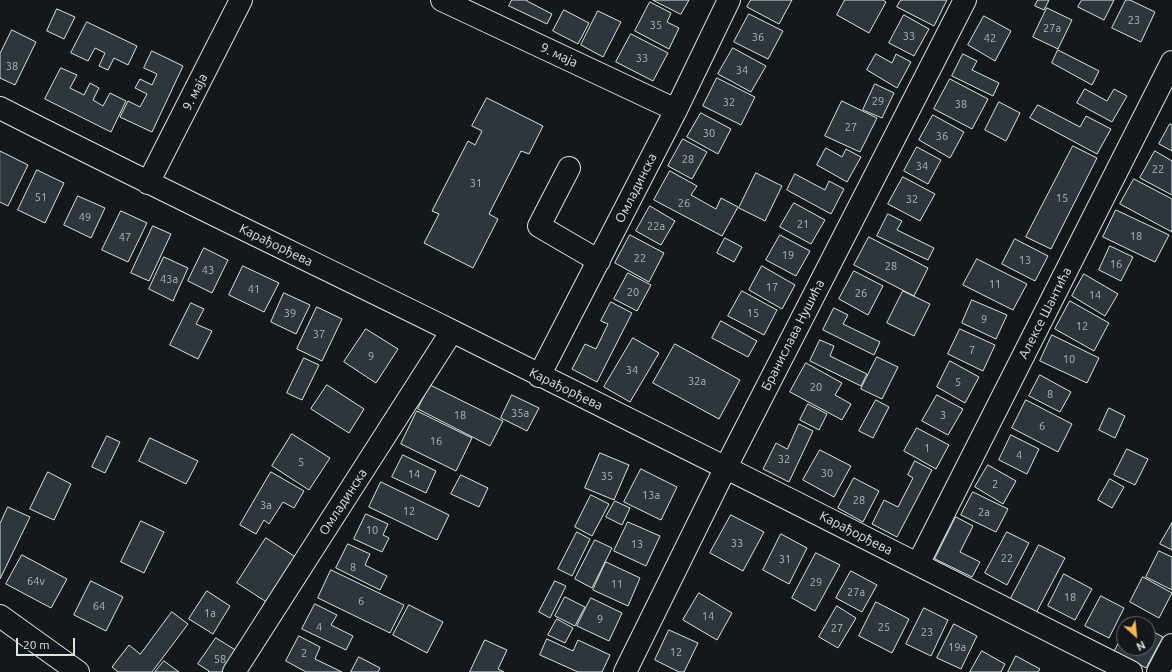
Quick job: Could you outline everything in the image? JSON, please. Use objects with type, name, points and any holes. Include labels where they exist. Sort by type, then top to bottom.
[{"type":"street","name":"9. маја","points":[[148,184],[241,0]]},
{"type":"street","name":"9. маја","points":[[442,0],[481,8],[676,110]]},
{"type":"street","name":"Омладинска","points":[[539,376],[676,110],[729,0]]},
{"type":"street","name":"Бранислава Нушића","points":[[625,672],[726,467],[965,0]]},
{"type":"street","name":"Алексе Шантића","points":[[918,564],[1172,62]]},
{"type":"street","name":"Карађорђева","points":[[0,108],[148,184],[452,331],[539,376],[726,467],[1131,672]]},
{"type":"street","points":[[569,168],[539,226],[598,260]]},
{"type":"street","name":"Омладинска","points":[[234,672],[452,331]]},
{"type":"street","points":[[0,616],[78,672]]},
{"type":"street","points":[[1158,672],[1172,646]]},
{"type":"building","points":[[512,0],[527,0],[552,14],[547,24],[509,6]]},
{"type":"building","points":[[653,0],[689,0],[681,14]]},
{"type":"building","points":[[751,0],[792,0],[779,24],[747,7]]},
{"type":"building","points":[[845,0],[883,0],[886,2],[869,33],[837,15]]},
{"type":"building","points":[[901,0],[947,0],[934,26],[897,7]]},
{"type":"building","points":[[1038,0],[1049,0],[1044,10],[1035,6]]},
{"type":"building","points":[[1082,0],[1114,0],[1104,20],[1078,7]]},
{"type":"building","points":[[1126,0],[1130,0],[1155,12],[1141,42],[1112,28]]},
{"type":"building","points":[[650,2],[671,13],[667,22],[679,28],[669,49],[635,31]]},
{"type":"building","points":[[1047,8],[1072,20],[1058,49],[1033,37]]},
{"type":"building","points":[[57,9],[75,17],[64,39],[47,31]]},
{"type":"building","points":[[564,10],[589,23],[578,44],[553,31]]},
{"type":"building","points":[[598,11],[621,22],[603,57],[581,45]]},
{"type":"building","points":[[749,14],[783,31],[768,59],[734,42]]},
{"type":"building","points":[[904,15],[929,29],[914,56],[889,43]]},
{"type":"building","points":[[984,16],[1011,31],[995,61],[968,45]]},
{"type":"building","points":[[87,22],[137,46],[128,65],[114,58],[108,70],[99,66],[105,53],[95,48],[88,61],[71,53]]},
{"type":"building","points":[[12,30],[36,42],[15,85],[0,78],[0,54]]},
{"type":"building","points":[[631,34],[668,53],[653,81],[616,62]]},
{"type":"building","points":[[733,48],[766,66],[751,92],[718,74]]},
{"type":"building","points":[[1058,50],[1099,71],[1092,85],[1052,63]]},
{"type":"building","points":[[152,51],[183,66],[152,132],[120,117],[128,101],[140,107],[147,94],[135,88],[140,79],[152,85],[157,74],[144,68]]},
{"type":"building","points":[[876,54],[892,63],[896,54],[911,62],[897,88],[867,70]]},
{"type":"building","points":[[963,54],[977,61],[972,70],[999,83],[993,96],[952,76]]},
{"type":"building","points":[[61,68],[77,75],[70,88],[84,95],[90,83],[99,88],[93,100],[103,106],[110,93],[126,101],[111,132],[45,99]]},
{"type":"building","points":[[717,78],[755,97],[741,125],[703,106]]},
{"type":"building","points":[[950,79],[988,99],[972,129],[934,109]]},
{"type":"building","points":[[875,84],[894,93],[882,118],[863,110]]},
{"type":"building","points":[[1085,89],[1107,101],[1114,89],[1127,96],[1112,122],[1077,103]]},
{"type":"building","points":[[487,98],[543,126],[529,154],[521,151],[489,214],[498,219],[473,268],[424,243],[439,214],[432,211],[468,141],[475,145],[482,131],[472,126]]},
{"type":"building","points":[[842,101],[877,118],[860,152],[825,136]]},
{"type":"building","points":[[999,102],[1020,113],[1006,141],[985,130]]},
{"type":"building","points":[[1038,105],[1080,127],[1086,116],[1111,129],[1097,154],[1030,118]]},
{"type":"building","points":[[701,113],[731,129],[718,154],[687,137]]},
{"type":"building","points":[[933,115],[964,132],[950,158],[919,140]]},
{"type":"building","points":[[1170,124],[1172,125],[1172,151],[1159,144]]},
{"type":"building","points":[[683,139],[707,152],[692,179],[668,166]]},
{"type":"building","points":[[1073,146],[1097,158],[1051,249],[1026,237]]},
{"type":"building","points":[[917,147],[941,160],[928,184],[904,171]]},
{"type":"building","points":[[826,148],[842,157],[846,149],[861,157],[847,182],[817,165]]},
{"type":"building","points":[[0,151],[28,165],[8,206],[0,202]]},
{"type":"building","points":[[1155,151],[1172,161],[1172,195],[1140,178]]},
{"type":"building","points":[[37,170],[64,183],[45,223],[18,210]]},
{"type":"building","points":[[670,171],[697,186],[691,195],[716,209],[721,198],[738,207],[722,236],[654,200]]},
{"type":"building","points":[[756,173],[782,186],[765,221],[739,208]]},
{"type":"building","points":[[795,174],[825,190],[829,181],[844,189],[831,214],[787,190]]},
{"type":"building","points":[[903,177],[935,194],[920,221],[888,204]]},
{"type":"building","points":[[1134,179],[1172,199],[1172,232],[1120,204]]},
{"type":"building","points":[[78,196],[105,208],[91,238],[64,225]]},
{"type":"building","points":[[794,203],[825,220],[811,244],[780,227]]},
{"type":"building","points":[[650,206],[675,221],[661,245],[636,231]]},
{"type":"building","points":[[1116,210],[1169,235],[1155,262],[1103,237]]},
{"type":"building","points":[[121,211],[147,223],[128,262],[102,250]]},
{"type":"building","points":[[888,214],[902,221],[897,230],[934,248],[928,260],[877,236]]},
{"type":"building","points":[[153,226],[171,234],[149,281],[131,273]]},
{"type":"building","points":[[630,235],[664,253],[649,282],[615,263]]},
{"type":"building","points":[[780,235],[810,251],[796,276],[766,260]]},
{"type":"building","points":[[869,237],[928,268],[914,296],[854,265]]},
{"type":"building","points":[[725,238],[742,247],[734,262],[717,253]]},
{"type":"building","points":[[1015,239],[1048,256],[1035,281],[1002,264]]},
{"type":"building","points":[[1110,246],[1133,257],[1121,281],[1099,270]]},
{"type":"building","points":[[204,248],[228,260],[212,293],[188,281]]},
{"type":"building","points":[[164,257],[188,268],[173,301],[149,289]]},
{"type":"building","points":[[977,259],[1027,284],[1013,310],[963,285]]},
{"type":"building","points":[[243,266],[279,283],[264,312],[229,295]]},
{"type":"building","points":[[762,266],[795,285],[782,309],[749,290]]},
{"type":"building","points":[[854,271],[883,286],[868,315],[839,299]]},
{"type":"building","points":[[628,273],[651,285],[637,311],[614,299]]},
{"type":"building","points":[[1084,274],[1118,294],[1105,316],[1072,296]]},
{"type":"building","points":[[742,291],[777,310],[764,335],[728,316]]},
{"type":"building","points":[[903,291],[930,304],[914,336],[887,323]]},
{"type":"building","points":[[284,293],[310,305],[296,334],[271,322]]},
{"type":"building","points":[[972,300],[1007,315],[996,339],[962,323]]},
{"type":"building","points":[[1070,301],[1109,323],[1094,351],[1055,329]]},
{"type":"building","points":[[611,302],[632,313],[597,382],[572,369],[585,344],[596,349],[608,324],[601,321]]},
{"type":"building","points":[[191,303],[204,309],[196,324],[212,331],[198,359],[170,345]]},
{"type":"building","points":[[317,307],[342,319],[322,361],[297,349]]},
{"type":"building","points":[[834,308],[848,315],[843,324],[880,342],[874,355],[823,330]]},
{"type":"building","points":[[721,321],[757,341],[748,357],[712,338]]},
{"type":"building","points":[[366,329],[398,349],[376,383],[344,362]]},
{"type":"building","points":[[960,329],[995,345],[983,371],[948,354]]},
{"type":"building","points":[[1052,335],[1099,358],[1087,383],[1040,361]]},
{"type":"building","points":[[633,338],[659,353],[630,402],[604,387]]},
{"type":"building","points":[[820,340],[834,346],[830,356],[867,374],[861,386],[810,361]]},
{"type":"building","points":[[675,344],[740,380],[719,419],[653,383]]},
{"type":"building","points":[[877,357],[898,367],[882,399],[861,389]]},
{"type":"building","points":[[304,358],[319,365],[302,400],[287,393]]},
{"type":"building","points":[[950,361],[979,377],[965,403],[937,387]]},
{"type":"building","points":[[806,363],[842,383],[835,395],[851,404],[842,420],[790,392]]},
{"type":"building","points":[[1040,375],[1071,392],[1060,412],[1029,396]]},
{"type":"building","points":[[327,385],[364,409],[349,433],[311,409]]},
{"type":"building","points":[[430,385],[503,421],[490,446],[418,409]]},
{"type":"building","points":[[512,395],[539,408],[527,431],[501,418]]},
{"type":"building","points":[[937,395],[963,409],[948,435],[922,421]]},
{"type":"building","points":[[876,400],[889,407],[873,438],[859,431]]},
{"type":"building","points":[[1026,400],[1072,424],[1058,452],[1012,428]]},
{"type":"building","points":[[808,404],[827,414],[819,430],[800,420]]},
{"type":"building","points":[[1109,408],[1125,416],[1115,438],[1099,430]]},
{"type":"building","points":[[417,411],[472,438],[456,471],[401,444]]},
{"type":"building","points":[[799,424],[813,431],[789,482],[763,469],[776,443],[787,449]]},
{"type":"building","points":[[917,428],[949,445],[936,469],[904,451]]},
{"type":"building","points":[[292,434],[330,458],[309,490],[272,466]]},
{"type":"building","points":[[1011,435],[1039,449],[1027,474],[999,460]]},
{"type":"building","points":[[107,436],[120,442],[105,473],[92,467]]},
{"type":"building","points":[[150,438],[198,461],[186,484],[139,461]]},
{"type":"building","points":[[1127,449],[1148,459],[1135,485],[1114,475]]},
{"type":"building","points":[[820,450],[851,466],[834,497],[803,480]]},
{"type":"building","points":[[600,453],[629,465],[614,500],[585,488]]},
{"type":"building","points":[[403,455],[436,471],[426,493],[392,477]]},
{"type":"building","points":[[915,461],[932,470],[897,537],[872,524],[884,500],[898,507],[913,478],[908,475]]},
{"type":"building","points":[[988,465],[1016,481],[1003,504],[975,487]]},
{"type":"building","points":[[641,469],[677,487],[661,520],[624,502]]},
{"type":"building","points":[[48,472],[71,484],[54,520],[30,509]]},
{"type":"building","points":[[271,472],[304,491],[294,508],[283,502],[269,524],[264,520],[256,534],[240,525]]},
{"type":"building","points":[[461,475],[488,488],[479,507],[451,494]]},
{"type":"building","points":[[854,478],[879,491],[863,522],[838,508]]},
{"type":"building","points":[[1110,479],[1124,487],[1112,508],[1098,500]]},
{"type":"building","points":[[381,482],[449,515],[437,540],[369,507]]},
{"type":"building","points":[[973,492],[1008,509],[996,532],[961,515]]},
{"type":"building","points":[[591,495],[609,504],[592,536],[575,527]]},
{"type":"building","points":[[615,501],[630,508],[622,525],[606,517]]},
{"type":"building","points":[[8,507],[30,517],[0,579],[0,524]]},
{"type":"building","points":[[366,514],[388,524],[383,535],[389,538],[382,552],[354,539]]},
{"type":"building","points":[[731,515],[764,532],[743,571],[710,553]]},
{"type":"building","points":[[956,517],[973,526],[960,552],[980,562],[972,577],[935,559]]},
{"type":"building","points":[[141,521],[164,532],[144,573],[121,562]]},
{"type":"building","points":[[628,522],[660,536],[646,566],[614,551]]},
{"type":"building","points":[[1172,523],[1172,550],[1160,544]]},
{"type":"building","points":[[577,532],[590,539],[572,576],[558,569]]},
{"type":"building","points":[[1007,532],[1029,543],[1007,585],[985,573]]},
{"type":"building","points":[[781,534],[807,548],[789,584],[763,570]]},
{"type":"building","points":[[266,538],[297,558],[268,603],[237,583]]},
{"type":"building","points":[[595,540],[612,548],[592,588],[575,579]]},
{"type":"building","points":[[348,544],[370,554],[365,565],[387,576],[380,590],[336,568]]},
{"type":"building","points":[[1039,545],[1065,558],[1035,615],[1009,602]]},
{"type":"building","points":[[1159,551],[1172,557],[1172,590],[1146,577]]},
{"type":"building","points":[[816,553],[840,565],[815,611],[792,598]]},
{"type":"building","points":[[22,555],[67,579],[51,608],[6,584]]},
{"type":"building","points":[[606,562],[640,578],[628,606],[593,590]]},
{"type":"building","points":[[331,570],[404,605],[390,633],[318,598]]},
{"type":"building","points":[[851,571],[877,585],[862,612],[836,598]]},
{"type":"building","points":[[1064,574],[1092,589],[1075,620],[1048,606]]},
{"type":"building","points":[[1143,577],[1172,593],[1159,618],[1130,602]]},
{"type":"building","points":[[91,581],[123,597],[106,631],[74,615]]},
{"type":"building","points":[[555,581],[566,586],[550,618],[539,612]]},
{"type":"building","points":[[207,591],[230,606],[213,634],[189,619]]},
{"type":"building","points":[[699,593],[732,613],[717,640],[683,620]]},
{"type":"building","points":[[1101,596],[1124,608],[1120,616],[1116,616],[1116,624],[1109,638],[1085,626]]},
{"type":"building","points":[[565,597],[585,607],[575,626],[555,616]]},
{"type":"building","points":[[591,598],[622,613],[609,641],[577,626]]},
{"type":"building","points":[[876,602],[909,619],[892,653],[859,636]]},
{"type":"building","points":[[315,604],[337,615],[331,625],[353,636],[346,650],[302,629]]},
{"type":"building","points":[[409,605],[443,622],[427,653],[393,635]]},
{"type":"building","points":[[837,606],[856,618],[838,648],[819,637]]},
{"type":"building","points":[[924,608],[948,620],[931,656],[906,644]]},
{"type":"building","points":[[172,612],[188,624],[152,672],[118,672],[112,667],[129,645],[140,654]]},
{"type":"building","points":[[557,619],[573,628],[565,643],[548,635]]},
{"type":"building","points":[[954,624],[977,636],[961,669],[937,658]]},
{"type":"building","points":[[669,630],[698,643],[684,672],[679,672],[655,660]]},
{"type":"building","points":[[1156,633],[1163,637],[1156,650]]},
{"type":"building","points":[[299,636],[320,647],[315,659],[342,672],[306,672],[286,661]]},
{"type":"building","points":[[216,638],[242,654],[230,672],[208,672],[209,671],[198,664]]},
{"type":"building","points":[[547,639],[573,651],[578,640],[610,655],[602,672],[578,672],[540,655]]},
{"type":"building","points":[[485,640],[507,650],[498,669],[504,672],[470,672]]},
{"type":"building","points":[[982,651],[1005,664],[1001,672],[970,672]]},
{"type":"building","points":[[1016,656],[1040,669],[1038,672],[1008,672]]},
{"type":"building","points":[[1123,656],[1153,656],[1146,668]]},
{"type":"building","points":[[359,657],[380,668],[378,672],[351,672]]},
{"type":"building","points":[[164,661],[179,672],[155,672]]}]
